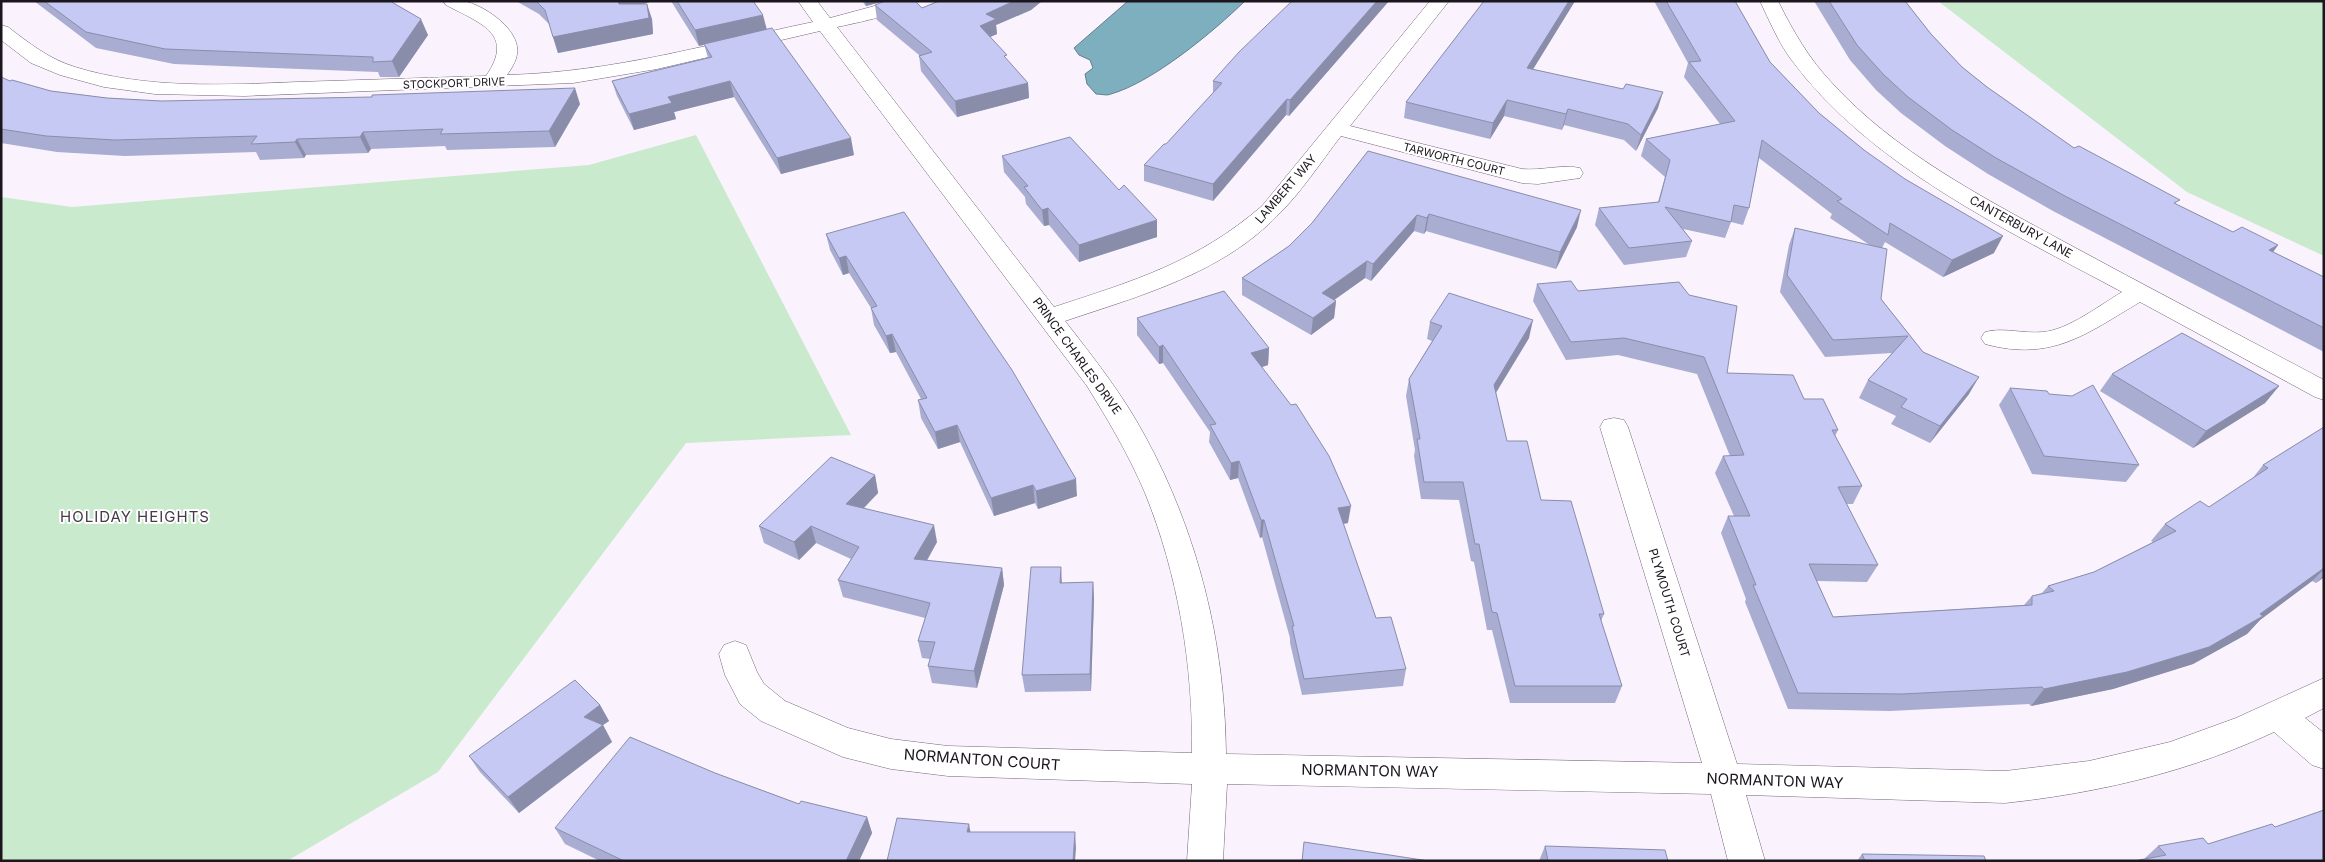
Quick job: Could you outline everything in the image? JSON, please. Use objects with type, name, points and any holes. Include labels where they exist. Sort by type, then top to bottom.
[{"type":"street","points":[[452,1],[490,22],[506,38],[509,47],[508,56],[492,82]]},
{"type":"street","name":"PRINCE CHARLES DRIVE","points":[[807,1],[1050,317],[1118,410],[1148,468],[1176,532],[1188,575],[1200,637],[1209,723],[1210,768],[1205,861]]},
{"type":"street","name":"STOCKPORT DRIVE","points":[[1,30],[26,52],[53,66],[84,76],[137,86],[215,90],[492,82],[568,78],[612,73],[823,24],[911,1]]},
{"type":"street","name":"LAMBERT WAY","points":[[1050,317],[1178,272],[1224,249],[1242,236],[1270,211],[1440,1]]},
{"type":"street","name":"CANTERBURY LANE","points":[[1769,1],[1797,54],[1809,69],[1843,104],[1884,141],[1975,202],[2324,391]]},
{"type":"street","name":"TARWORTH COURT","points":[[1337,129],[1522,176],[1538,177],[1572,173]]},
{"type":"street","points":[[1994,338],[2022,342],[2046,340],[2063,335],[2140,292]]},
{"type":"street","name":"PLYMOUTH COURT","points":[[1614,427],[1724,779],[1747,861]]},
{"type":"street","name":"NORMANTON COURT","points":[[736,654],[741,675],[752,694],[773,710],[843,742],[892,754],[948,761],[1210,768]]},
{"type":"street","name":"NORMANTON WAY","points":[[1210,768],[1979,786],[2052,783],[2096,776],[2168,758],[2210,745],[2279,716],[2324,692]]},
{"type":"street","points":[[2279,716],[2324,754]]},
{"type":"green space","points":[[1938,1],[2324,1],[2324,256],[2187,192]]},
{"type":"green space","points":[[696,135],[851,435],[686,443],[438,772],[287,861],[1,861],[1,197],[72,207],[589,165]]},
{"type":"water","points":[[1128,1],[1245,1],[1200,41],[1145,79],[1109,95],[1096,94],[1087,84],[1085,74],[1093,68],[1090,60],[1079,55],[1074,48]]},
{"type":"building","points":[[44,1],[390,1],[421,19],[392,61],[373,62],[373,57],[165,49],[86,32]]},
{"type":"building","points":[[536,1],[618,1],[619,4],[647,4],[649,18],[553,37],[545,10]]},
{"type":"building","points":[[677,1],[753,1],[763,15],[695,30]]},
{"type":"building","points":[[885,1],[915,1],[922,8],[939,1],[1014,1],[986,14],[996,19],[980,26],[1007,55],[1004,56],[1028,83],[955,101],[919,56],[932,52],[875,5]]},
{"type":"building","points":[[1292,1],[1377,1],[1290,100],[1287,99],[1213,184],[1144,165],[1222,83],[1213,81],[1239,52]]},
{"type":"building","points":[[1484,1],[1569,1],[1527,68],[1623,89],[1626,84],[1663,92],[1641,135],[1628,124],[1568,109],[1566,114],[1507,100],[1493,123],[1406,102]]},
{"type":"building","points":[[1666,1],[1735,1],[1770,62],[1819,113],[1864,150],[1905,179],[2003,236],[1952,260],[1890,223],[1888,235],[1837,201],[1842,199],[1762,140],[1749,208],[1734,205],[1731,222],[1665,207],[1692,241],[1629,248],[1599,208],[1659,202],[1670,160],[1646,139],[1735,121],[1689,62],[1701,61]]},
{"type":"building","points":[[1829,1],[1905,1],[1931,34],[1962,67],[1987,87],[2074,148],[2079,146],[2180,200],[2174,203],[2233,232],[2242,227],[2278,245],[2269,250],[2324,277],[2324,328],[2063,195],[1996,158],[1952,130],[1908,97],[1883,74],[1857,45]]},
{"type":"building","points":[[772,28],[851,138],[777,158],[730,81],[668,97],[672,103],[629,114],[612,81],[712,57],[704,44]]},
{"type":"building","points":[[1,77],[51,91],[107,98],[161,101],[372,97],[372,95],[575,88],[549,131],[440,134],[443,129],[363,132],[360,137],[297,139],[295,142],[251,144],[257,136],[115,140],[46,136],[1,129]]},
{"type":"building","points":[[1070,137],[1119,190],[1124,185],[1157,220],[1079,245],[1048,208],[1042,210],[1024,187],[1028,186],[1002,156]]},
{"type":"building","points":[[1368,151],[1581,210],[1560,252],[1429,214],[1427,218],[1417,215],[1373,264],[1367,261],[1322,293],[1336,301],[1313,318],[1242,278],[1289,246],[1312,223]]},
{"type":"building","points":[[904,212],[1012,370],[1076,479],[1036,491],[1033,485],[991,498],[957,425],[935,432],[918,400],[927,398],[892,334],[886,336],[871,308],[877,306],[846,256],[839,258],[826,234]]},
{"type":"building","points":[[1795,228],[1887,249],[1881,299],[1923,352],[1979,377],[1940,426],[1901,407],[1907,399],[1868,380],[1908,336],[1833,340],[1787,275]]},
{"type":"building","points":[[1571,281],[1578,291],[1679,282],[1689,295],[1737,306],[1727,373],[1793,375],[1804,399],[1823,399],[1838,430],[1832,430],[1862,486],[1838,487],[1878,565],[1809,564],[1833,617],[2032,605],[2032,596],[2054,591],[2048,586],[2094,572],[2176,531],[2165,524],[2200,501],[2209,507],[2268,468],[2263,465],[2324,427],[2324,568],[2260,614],[2263,616],[2209,647],[2127,672],[2044,689],[2042,687],[1902,694],[1798,693],[1753,585],[1756,585],[1728,516],[1750,516],[1723,456],[1744,455],[1704,357],[1624,338],[1571,342],[1537,284]]},
{"type":"building","points":[[1224,291],[1269,348],[1251,353],[1291,405],[1296,404],[1329,456],[1351,506],[1338,508],[1376,618],[1391,617],[1406,669],[1304,679],[1292,626],[1294,626],[1264,520],[1261,520],[1239,461],[1231,463],[1210,425],[1216,424],[1163,345],[1159,347],[1137,318]]},
{"type":"building","points":[[1449,293],[1533,320],[1494,385],[1507,441],[1527,441],[1541,500],[1571,501],[1604,614],[1599,614],[1622,686],[1515,686],[1497,613],[1492,612],[1479,544],[1475,544],[1463,482],[1424,482],[1417,439],[1420,439],[1409,379],[1442,326],[1430,322]]},
{"type":"building","points":[[2182,333],[2279,386],[2206,431],[2112,374]]},
{"type":"building","points":[[2093,385],[2139,465],[2044,456],[2010,388],[2047,391],[2049,394],[2072,396]]},
{"type":"building","points":[[831,457],[875,475],[846,504],[934,525],[914,559],[1002,568],[974,671],[928,666],[935,642],[918,641],[930,603],[838,580],[859,547],[811,526],[794,542],[759,526]]},
{"type":"building","points":[[1031,567],[1061,567],[1060,583],[1093,582],[1090,674],[1022,675]]},
{"type":"building","points":[[575,680],[600,705],[584,717],[603,725],[508,797],[469,756]]},
{"type":"building","points":[[630,737],[715,773],[799,804],[801,801],[867,817],[846,861],[624,861],[555,828]]},
{"type":"building","points":[[2324,810],[2324,861],[2134,861],[2166,855],[2158,846],[2203,838],[2208,844],[2272,824],[2275,827]]},
{"type":"building","points":[[897,818],[969,824],[967,832],[1075,832],[1073,861],[887,861]]},
{"type":"building","points":[[1304,842],[1429,861],[1302,861]]},
{"type":"building","points":[[1545,846],[1665,850],[1668,861],[1548,861]]},
{"type":"building","points":[[1862,854],[1984,856],[1986,861],[1865,861]]},
{"type":"district","name":"HOLIDAY HEIGHTS","points":[[135,517]]}]
